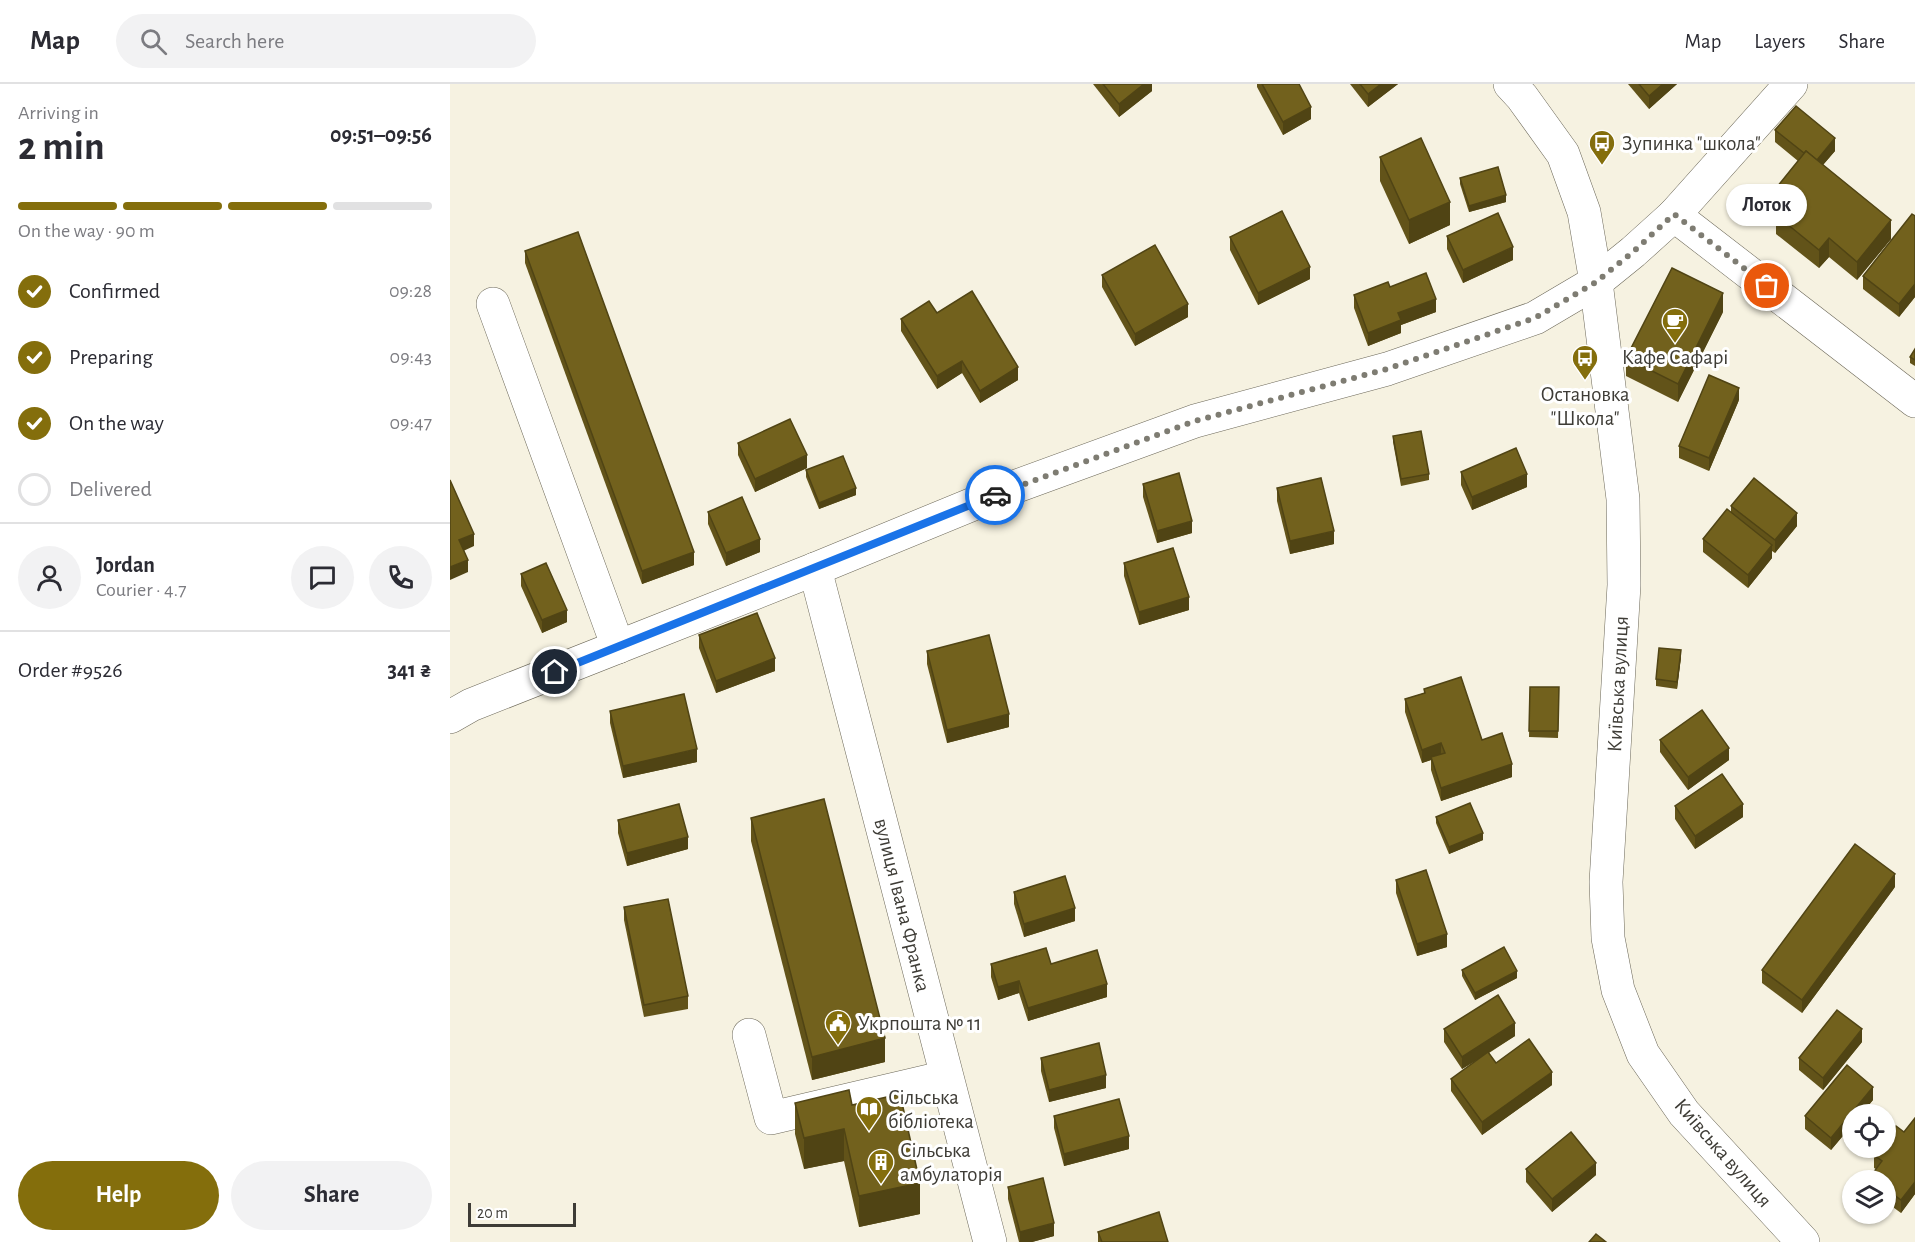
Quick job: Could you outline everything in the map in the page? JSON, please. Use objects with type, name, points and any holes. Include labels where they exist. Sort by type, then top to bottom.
[{"type":"street","name":"Київська вулиця","points":[[1510,84],[1563,154],[1584,212],[1596,282],[1623,499],[1624,585],[1606,882],[1608,938],[1618,990],[1643,1054],[1684,1113],[1784,1235]]},
{"type":"street","points":[[450,717],[471,705],[815,569],[1017,486],[1195,421],[1387,369],[1535,318],[1596,282],[1633,252],[1674,214],[1791,84]]},
{"type":"street","points":[[1674,214],[1915,401]]},
{"type":"street","points":[[494,304],[618,647]]},
{"type":"street","name":"вулиця Івана Франка","points":[[815,569],[990,1242]]},
{"type":"street","points":[[749,1035],[771,1118],[946,1077]]},
{"type":"building","points":[[1103,84],[1144,84],[1119,104]]},
{"type":"building","points":[[1262,84],[1299,84],[1311,107],[1283,122]]},
{"type":"building","points":[[1360,84],[1381,84],[1368,94]]},
{"type":"building","points":[[1639,84],[1663,84],[1649,96]]},
{"type":"building","points":[[1796,106],[1835,138],[1817,160],[1806,151],[1804,153],[1775,130]]},
{"type":"building","points":[[1421,138],[1450,202],[1409,220],[1380,157]]},
{"type":"building","points":[[1806,151],[1891,220],[1857,262],[1829,238],[1819,250],[1776,215],[1777,187]]},
{"type":"building","points":[[1498,167],[1506,195],[1469,206],[1460,178]]},
{"type":"building","points":[[1282,211],[1310,267],[1258,293],[1230,237]]},
{"type":"building","points":[[1498,213],[1513,247],[1463,270],[1447,236]]},
{"type":"building","points":[[1912,214],[1915,216],[1915,284],[1899,304],[1863,276]]},
{"type":"building","points":[[578,232],[694,552],[642,571],[525,251]]},
{"type":"building","points":[[1155,245],[1188,304],[1135,334],[1102,275]]},
{"type":"building","name":"Кафе Сафарі","points":[[1672,268],[1723,293],[1678,384],[1626,358]]},
{"type":"building","points":[[1426,273],[1436,299],[1398,313],[1401,320],[1368,333],[1354,295],[1388,282],[1390,287]]},
{"type":"building","points":[[972,291],[1018,367],[980,391],[962,361],[937,376],[901,319],[929,301],[937,313]]},
{"type":"building","points":[[1915,349],[1915,360],[1910,357]]},
{"type":"building","points":[[1709,375],[1739,388],[1709,458],[1679,446]]},
{"type":"building","points":[[790,419],[807,455],[755,479],[738,443]]},
{"type":"building","points":[[1421,431],[1429,474],[1401,479],[1393,436]]},
{"type":"building","points":[[1516,448],[1527,474],[1472,497],[1461,472]]},
{"type":"building","points":[[843,456],[856,488],[819,503],[806,470]]},
{"type":"building","points":[[1179,473],[1192,521],[1157,531],[1143,484]]},
{"type":"building","points":[[1321,478],[1334,531],[1290,541],[1277,488]]},
{"type":"building","points":[[1754,478],[1797,513],[1775,540],[1731,506]]},
{"type":"building","points":[[450,480],[474,534],[459,540],[468,560],[450,567]]},
{"type":"building","points":[[742,497],[760,539],[726,553],[708,512]]},
{"type":"building","points":[[1727,509],[1772,545],[1748,575],[1703,539]]},
{"type":"building","points":[[1173,548],[1189,597],[1139,612],[1124,563]]},
{"type":"building","points":[[546,563],[567,610],[542,620],[521,574]]},
{"type":"building","points":[[757,613],[775,658],[716,681],[699,635]]},
{"type":"building","points":[[989,635],[1009,714],[947,730],[927,651]]},
{"type":"building","points":[[1659,648],[1681,650],[1677,682],[1656,679]]},
{"type":"building","points":[[1461,677],[1482,740],[1502,733],[1512,764],[1441,788],[1431,757],[1445,753],[1441,743],[1422,750],[1405,699],[1425,693],[1424,689]]},
{"type":"building","points":[[1530,687],[1559,687],[1558,731],[1529,731]]},
{"type":"building","points":[[684,694],[697,749],[623,766],[610,711]]},
{"type":"building","points":[[1702,710],[1729,748],[1688,777],[1660,740]]},
{"type":"building","points":[[1722,774],[1743,804],[1695,836],[1675,806]]},
{"type":"building","points":[[824,799],[885,1038],[812,1057],[751,818]]},
{"type":"building","points":[[1470,803],[1483,833],[1449,847],[1436,817]]},
{"type":"building","points":[[679,804],[688,837],[627,853],[618,820]]},
{"type":"building","points":[[1855,844],[1895,874],[1802,1000],[1762,970]]},
{"type":"building","points":[[1426,870],[1447,934],[1417,944],[1396,880]]},
{"type":"building","points":[[1065,876],[1075,908],[1024,924],[1014,892]]},
{"type":"building","points":[[668,899],[688,996],[644,1005],[624,907]]},
{"type":"building","points":[[1504,947],[1517,971],[1475,993],[1462,970]]},
{"type":"building","points":[[1046,948],[1051,964],[1097,950],[1107,984],[1028,1008],[1019,981],[998,987],[991,964]]},
{"type":"building","points":[[1498,995],[1515,1023],[1462,1057],[1444,1029]]},
{"type":"building","points":[[1837,1010],[1862,1029],[1823,1078],[1799,1058]]},
{"type":"building","points":[[1529,1039],[1552,1072],[1482,1122],[1451,1079],[1488,1052],[1496,1063]]},
{"type":"building","points":[[1099,1043],[1106,1075],[1049,1090],[1041,1058]]},
{"type":"building","points":[[1847,1065],[1873,1087],[1859,1104],[1842,1104],[1842,1125],[1831,1138],[1805,1116]]},
{"type":"building","points":[[849,1090],[852,1105],[900,1094],[920,1183],[859,1196],[844,1129],[804,1138],[795,1103]]},
{"type":"building","points":[[1119,1099],[1129,1136],[1064,1154],[1054,1116]]},
{"type":"building","points":[[1915,1118],[1915,1182],[1901,1200],[1896,1196],[1896,1170],[1875,1170],[1882,1161],[1878,1158],[1896,1158],[1896,1126],[1904,1132]]},
{"type":"building","points":[[1571,1132],[1596,1163],[1552,1199],[1526,1169]]},
{"type":"building","points":[[1043,1178],[1054,1223],[1020,1232],[1008,1187]]},
{"type":"building","points":[[1159,1212],[1168,1242],[1102,1242],[1098,1232]]},
{"type":"building","points":[[1596,1234],[1606,1242],[1589,1242]]},
{"type":"way so far","points":[[995,495],[1195,421],[1387,369],[1535,318],[1596,282],[1674,214],[1767,286]]},
{"type":"place","name":"Зупинка \"школа\"","points":[[1602,166]]},
{"type":"place","name":"Лоток","points":[[1767,286]]},
{"type":"place","name":"Кафе Сафарі","points":[[1675,344]]},
{"type":"place","name":"Остановка \"Школа\"","points":[[1585,381]]},
{"type":"place","name":"Укрпошта № 11","points":[[838,1046]]},
{"type":"place","name":"Сільська бібліотека","points":[[869,1132]]},
{"type":"place","name":"Сільська амбулаторія","points":[[881,1185]]},
{"type":"route","points":[[555,672],[995,495]]}]
